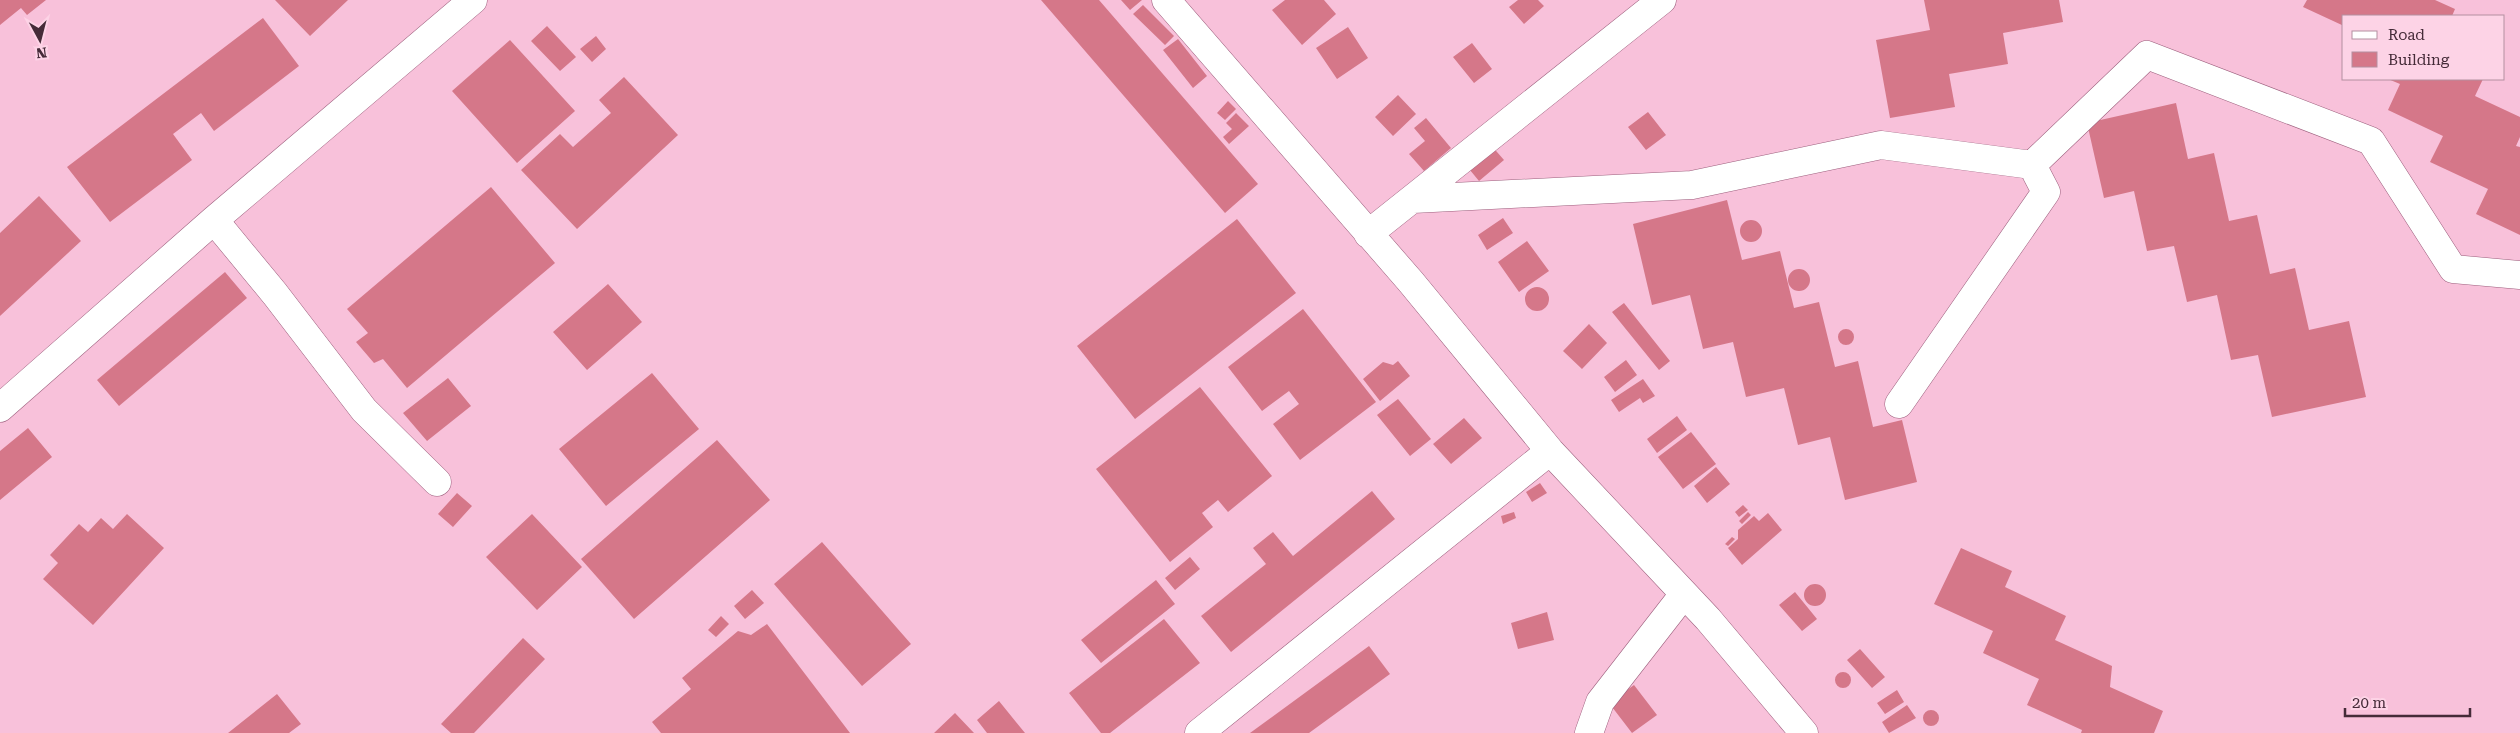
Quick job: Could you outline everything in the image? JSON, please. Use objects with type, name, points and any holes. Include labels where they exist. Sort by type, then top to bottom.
[{"type":"street","points":[[0,408],[214,220],[473,0]]},
{"type":"street","points":[[1166,0],[1368,234],[1550,451],[1684,594],[1804,733]]},
{"type":"street","points":[[1368,234],[1662,0]]},
{"type":"street","points":[[2032,165],[2147,55],[2371,141],[2453,268],[2520,275]]},
{"type":"street","points":[[1413,198],[1692,184],[1881,145],[2032,165]]},
{"type":"street","points":[[1899,404],[2046,192],[2032,165]]},
{"type":"street","points":[[214,220],[275,294],[364,410],[436,482]]},
{"type":"street","points":[[1199,733],[1550,451]]},
{"type":"street","points":[[1589,733],[1600,702],[1684,594]]},
{"type":"building","points":[[0,0],[46,0],[27,15],[21,8],[0,25]]},
{"type":"building","points":[[275,0],[348,0],[310,36]]},
{"type":"building","points":[[1041,0],[1099,0],[1258,184],[1225,213]]},
{"type":"building","points":[[1121,0],[1142,0],[1130,10]]},
{"type":"building","points":[[1285,0],[1324,0],[1336,14],[1302,45],[1272,10]]},
{"type":"building","points":[[1518,0],[1538,0],[1544,6],[1524,24],[1509,7]]},
{"type":"building","points":[[1924,0],[2059,0],[2063,22],[2003,33],[2008,64],[1949,74],[1955,107],[1890,118],[1876,40],[1930,30]]},
{"type":"building","points":[[2307,0],[2435,0],[2455,9],[2452,15],[2342,15],[2342,25],[2303,7]]},
{"type":"building","points":[[1143,5],[1174,36],[1165,45],[1133,14]]},
{"type":"building","points":[[263,18],[299,66],[214,131],[201,113],[173,134],[192,160],[110,222],[67,167]]},
{"type":"building","points":[[547,26],[576,57],[560,71],[531,41]]},
{"type":"building","points":[[1348,27],[1368,58],[1337,79],[1316,48]]},
{"type":"building","points":[[596,36],[606,49],[592,62],[580,49]]},
{"type":"building","points":[[1178,39],[1207,76],[1193,88],[1163,50]]},
{"type":"building","points":[[510,40],[575,111],[517,163],[452,91]]},
{"type":"building","points":[[1472,43],[1492,69],[1474,83],[1453,57]]},
{"type":"building","points":[[624,77],[678,135],[577,229],[521,170],[560,134],[573,147],[611,113],[599,100]]},
{"type":"building","points":[[2390,80],[2483,80],[2475,96],[2520,117],[2520,137],[2516,146],[2520,147],[2520,235],[2476,214],[2488,189],[2430,162],[2443,136],[2388,110],[2400,84]]},
{"type":"building","points":[[1398,95],[1416,114],[1393,136],[1375,117]]},
{"type":"building","points":[[1228,101],[1236,109],[1225,120],[1217,113]]},
{"type":"building","points":[[2176,103],[2188,159],[2214,153],[2229,221],[2257,215],[2270,274],[2295,268],[2309,330],[2349,321],[2366,397],[2272,417],[2258,355],[2231,360],[2217,295],[2187,302],[2174,246],[2147,251],[2134,191],[2104,198],[2087,123]]},
{"type":"building","points":[[1648,112],[1666,135],[1646,150],[1628,127]]},
{"type":"building","points":[[1236,113],[1249,126],[1229,144],[1223,137],[1232,129],[1226,123]]},
{"type":"building","points":[[1426,118],[1451,148],[1424,171],[1409,154],[1425,141],[1414,128]]},
{"type":"building","points":[[1490,144],[1504,160],[1479,181],[1465,164]]},
{"type":"building","points":[[491,187],[555,263],[407,388],[383,359],[374,363],[356,342],[368,333],[347,309]]},
{"type":"building","points":[[39,196],[81,241],[0,316],[0,233]]},
{"type":"building","points":[[1727,200],[1742,260],[1780,251],[1794,308],[1819,302],[1835,367],[1858,361],[1873,427],[1902,420],[1917,482],[1845,500],[1830,437],[1798,445],[1784,388],[1746,397],[1733,342],[1703,349],[1690,295],[1652,305],[1633,224]]},
{"type":"building","points":[[1503,218],[1513,233],[1487,250],[1478,235]]},
{"type":"building","points":[[1237,219],[1296,293],[1135,419],[1077,346]]},
{"type":"building","points":[[1751,220],[1759,223],[1762,231],[1759,239],[1751,242],[1743,239],[1740,231],[1743,223]]},
{"type":"building","points":[[1527,241],[1549,271],[1519,292],[1498,262]]},
{"type":"building","points":[[1799,269],[1809,276],[1810,280],[1803,290],[1799,291],[1789,284],[1788,280],[1795,270]]},
{"type":"building","points":[[225,272],[247,298],[119,406],[97,380]]},
{"type":"building","points":[[608,284],[642,322],[587,370],[553,332]]},
{"type":"building","points":[[1537,287],[1545,291],[1549,299],[1545,307],[1537,311],[1529,307],[1525,299],[1529,291]]},
{"type":"building","points":[[1624,303],[1670,361],[1659,370],[1612,312]]},
{"type":"building","points":[[1303,309],[1376,402],[1300,460],[1273,424],[1299,404],[1289,391],[1262,411],[1228,367]]},
{"type":"building","points":[[1589,324],[1607,343],[1582,369],[1563,351]]},
{"type":"building","points":[[1843,329],[1849,329],[1854,334],[1852,343],[1843,345],[1838,340],[1838,334]]},
{"type":"building","points":[[1626,360],[1637,375],[1615,392],[1604,377]]},
{"type":"building","points":[[1398,361],[1410,376],[1380,401],[1363,379],[1383,362],[1393,365]]},
{"type":"building","points":[[652,373],[699,429],[606,506],[559,449]]},
{"type":"building","points":[[448,378],[471,406],[427,441],[403,413]]},
{"type":"building","points":[[1643,379],[1655,396],[1643,403],[1640,398],[1619,412],[1611,400]]},
{"type":"building","points":[[1200,387],[1272,476],[1228,512],[1218,500],[1202,513],[1213,527],[1170,562],[1096,469]]},
{"type":"building","points":[[1398,399],[1431,439],[1410,456],[1377,415]]},
{"type":"building","points":[[1677,416],[1687,430],[1657,453],[1647,439]]},
{"type":"building","points":[[1464,418],[1482,438],[1451,464],[1433,444]]},
{"type":"building","points":[[28,428],[52,457],[0,500],[0,451]]},
{"type":"building","points":[[1691,432],[1716,464],[1683,489],[1658,457]]},
{"type":"building","points":[[717,440],[770,500],[634,619],[581,559]]},
{"type":"building","points":[[1716,467],[1730,484],[1707,503],[1694,486]]},
{"type":"building","points":[[1540,483],[1547,493],[1532,502],[1526,492]]},
{"type":"building","points":[[1372,491],[1395,519],[1231,652],[1201,616],[1266,564],[1253,548],[1273,532],[1293,556]]},
{"type":"building","points":[[457,493],[472,506],[453,527],[438,514]]},
{"type":"building","points":[[1743,505],[1748,510],[1739,517],[1735,512]]},
{"type":"building","points":[[1514,512],[1516,518],[1503,524],[1501,516]]},
{"type":"building","points":[[1748,512],[1751,515],[1742,524],[1739,521]]},
{"type":"building","points":[[1768,513],[1782,530],[1742,565],[1728,548],[1738,539],[1738,530],[1754,516],[1759,521]]},
{"type":"building","points":[[127,514],[164,548],[93,625],[43,579],[58,563],[50,555],[79,524],[88,532],[101,518],[113,529]]},
{"type":"building","points":[[532,514],[582,567],[537,610],[486,557]]},
{"type":"building","points":[[1732,537],[1735,539],[1728,546],[1725,544]]},
{"type":"building","points":[[822,542],[911,644],[862,686],[774,584]]},
{"type":"building","points":[[1961,548],[2012,571],[2005,587],[2066,616],[2055,640],[2112,666],[2110,687],[2163,711],[2154,733],[2081,733],[2082,730],[2027,705],[2039,679],[1983,653],[1993,631],[1934,604]]},
{"type":"building","points":[[1190,557],[1200,569],[1175,590],[1165,578]]},
{"type":"building","points":[[1156,580],[1175,604],[1101,663],[1081,640]]},
{"type":"building","points":[[1815,584],[1823,587],[1826,595],[1823,603],[1815,606],[1807,603],[1804,595],[1807,587]]},
{"type":"building","points":[[752,590],[764,603],[745,619],[734,606]]},
{"type":"building","points":[[1795,592],[1817,619],[1802,631],[1779,605]]},
{"type":"building","points":[[1547,612],[1554,640],[1518,649],[1511,623]]},
{"type":"building","points":[[721,616],[729,624],[716,637],[708,630]]},
{"type":"building","points":[[1164,619],[1200,663],[1110,733],[1101,733],[1069,693]]},
{"type":"building","points":[[767,624],[850,733],[661,733],[652,722],[691,689],[682,678],[738,631],[751,635]]},
{"type":"building","points":[[523,638],[545,659],[474,733],[451,733],[441,724]]},
{"type":"building","points":[[1369,646],[1390,674],[1309,733],[1250,733]]},
{"type":"building","points":[[1860,649],[1885,677],[1872,688],[1847,660]]},
{"type":"building","points":[[1843,672],[1849,674],[1851,680],[1849,686],[1843,688],[1837,686],[1835,680],[1837,674]]},
{"type":"building","points":[[1634,685],[1657,715],[1632,733],[1609,703]]},
{"type":"building","points":[[1897,690],[1904,702],[1885,714],[1877,703]]},
{"type":"building","points":[[277,694],[301,724],[289,733],[228,733]]},
{"type":"building","points":[[999,701],[1025,733],[987,733],[977,720]]},
{"type":"building","points":[[1907,705],[1916,718],[1889,733],[1882,722]]},
{"type":"building","points":[[1931,710],[1937,712],[1939,718],[1937,724],[1931,726],[1925,724],[1923,718],[1925,712]]},
{"type":"building","points":[[955,713],[974,733],[934,733]]}]
